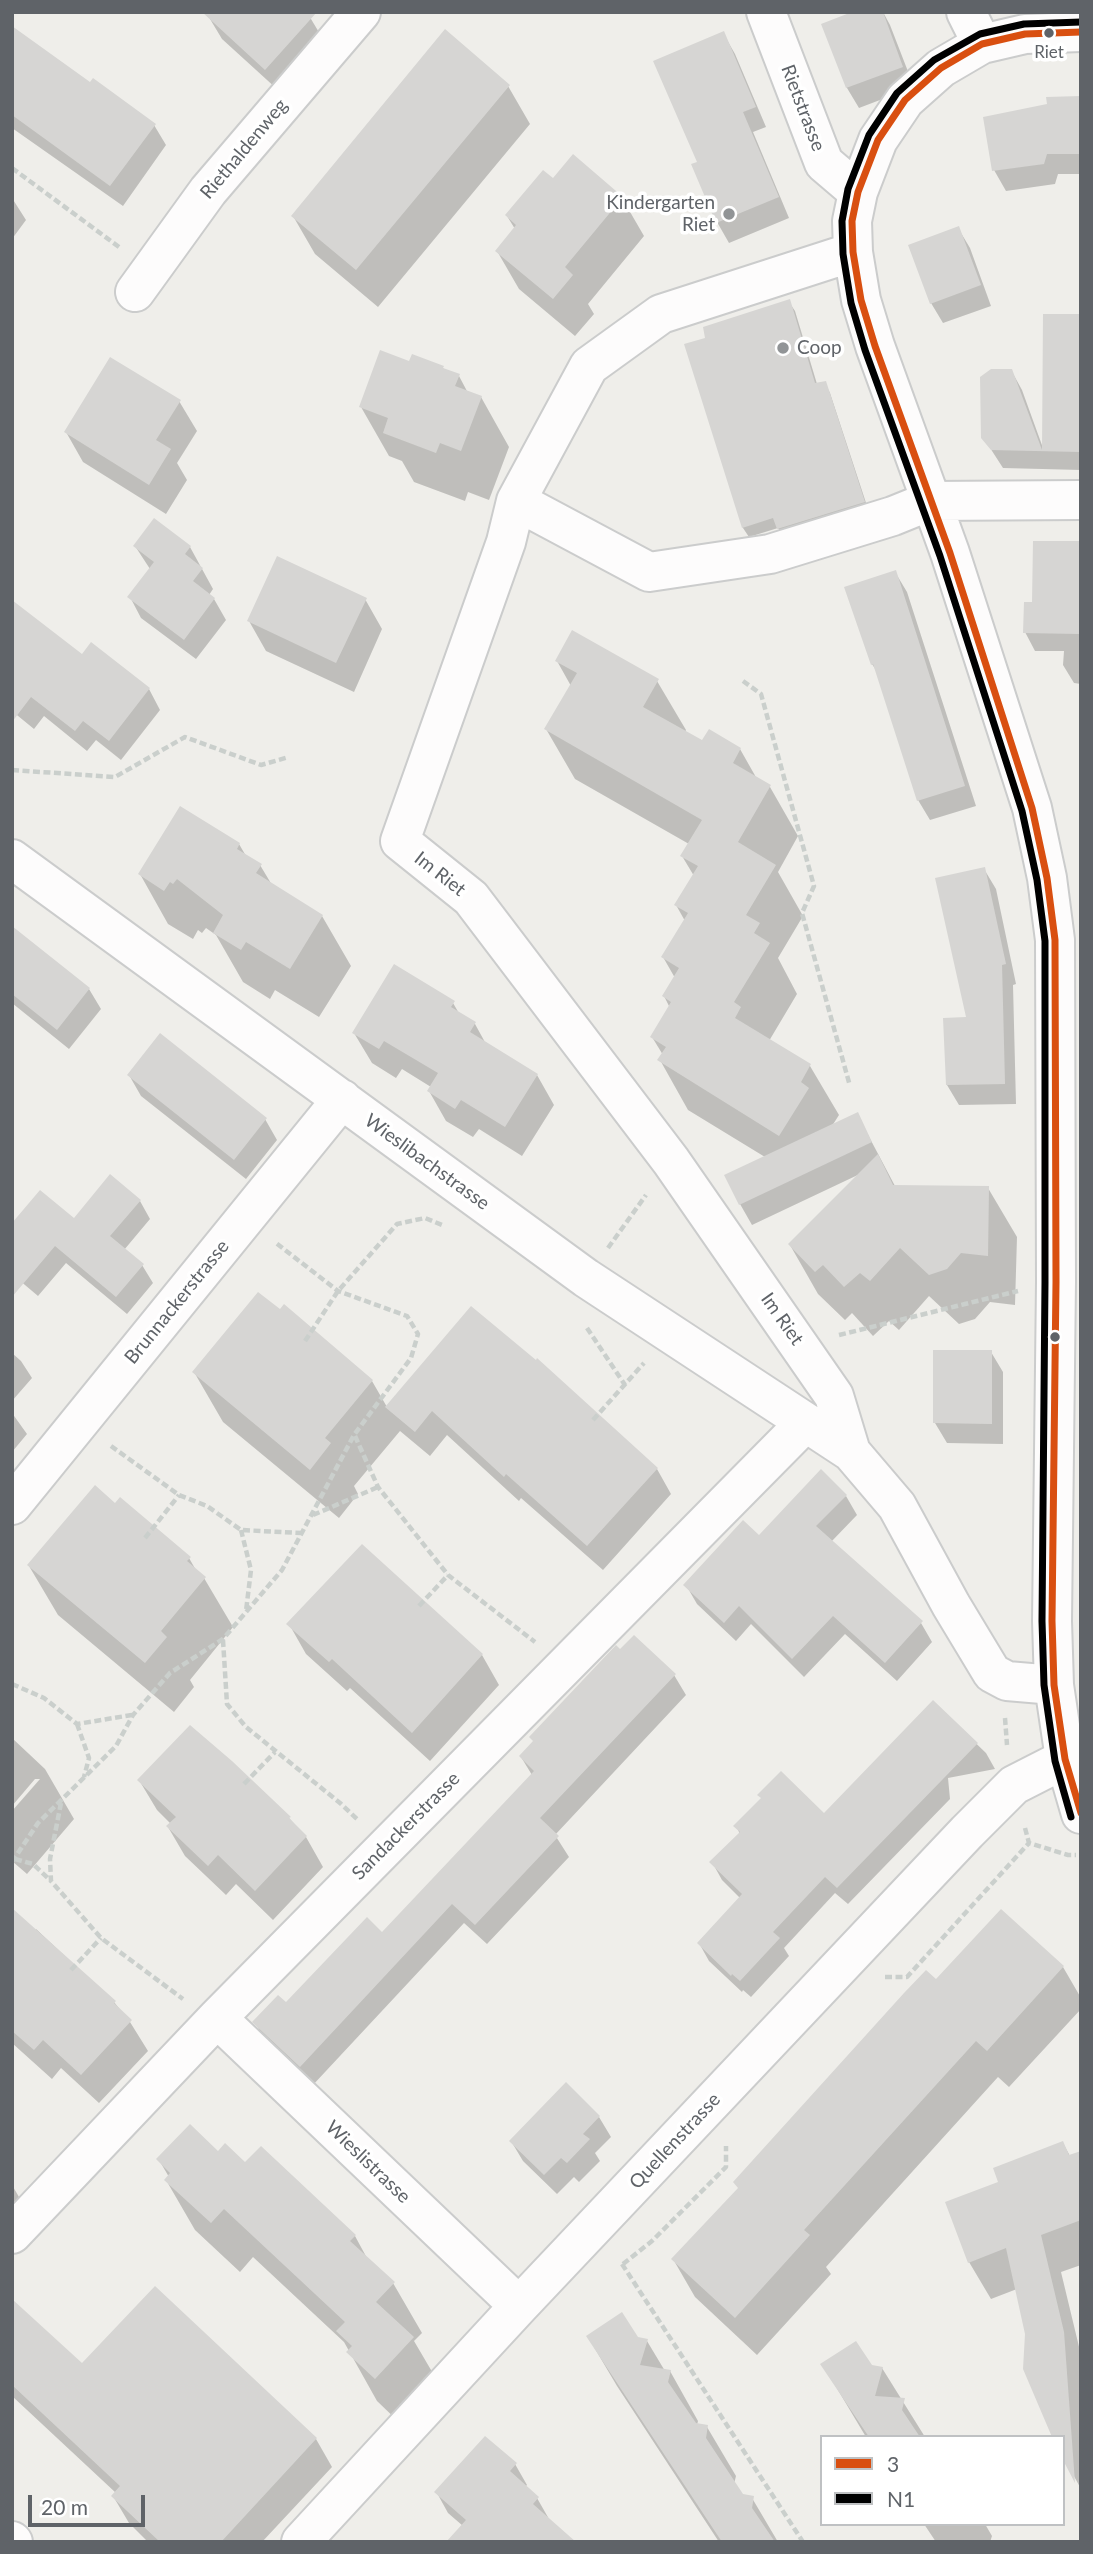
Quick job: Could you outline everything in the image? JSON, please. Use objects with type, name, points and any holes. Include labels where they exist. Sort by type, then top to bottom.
[{"type":"street","name":"Riethaldenweg","points":[[143,281],[208,191],[361,12]]},
{"type":"street","name":"Rietstrasse","points":[[766,12],[824,163],[858,192]]},
{"type":"street","points":[[1081,32],[1025,34],[974,28],[942,68],[905,100],[878,140],[858,192],[852,222],[853,252],[861,300],[950,553],[1032,808],[1047,878],[1068,1026],[1056,1282],[1067,1512],[1052,1621],[1054,1685],[1065,1759],[1081,1814]]},
{"type":"street","points":[[853,252],[661,314],[589,366],[516,501],[649,572],[770,554],[893,516],[930,501],[1081,500]]},
{"type":"street","name":"Im Riet","points":[[516,501],[506,542],[400,841],[471,898],[671,1161],[834,1396],[851,1452]]},
{"type":"street","name":"Wieslibachstrasse","points":[[12,859],[586,1278],[851,1452]]},
{"type":"street","name":"Brunnackerstrasse","points":[[12,1505],[342,1100]]},
{"type":"street","name":"Sandackerstrasse","points":[[12,2234],[217,2018],[805,1423]]},
{"type":"street","points":[[851,1452],[897,1506],[992,1673],[1007,1681],[1054,1685]]},
{"type":"street","name":"Quellenstrasse","points":[[301,2542],[519,2306],[1014,1785],[1065,1759]]},
{"type":"street","name":"Wieslistrasse","points":[[217,2018],[519,2306]]},
{"type":"path","points":[[12,169],[143,281]]},
{"type":"path","points":[[743,681],[761,695],[814,886],[802,913],[850,1086]]},
{"type":"path","points":[[12,770],[115,777],[185,737],[261,765],[289,757]]},
{"type":"path","points":[[586,1278],[671,1161]]},
{"type":"path","points":[[305,1341],[338,1291],[397,1224],[425,1218],[450,1228]]},
{"type":"path","points":[[217,2018],[201,2012],[101,1938],[33,1864],[14,1861],[38,1823],[116,1746],[133,1715],[170,1673],[223,1639],[282,1570],[354,1435],[411,1358],[418,1335],[408,1316],[338,1291],[245,1219]]},
{"type":"path","points":[[803,1349],[834,1336],[1056,1282]]},
{"type":"path","points":[[586,1327],[625,1385]]},
{"type":"path","points":[[593,1420],[669,1332]]},
{"type":"path","points":[[80,1421],[179,1495],[206,1506],[242,1530],[301,1533]]},
{"type":"path","points":[[354,1435],[378,1486],[448,1576],[545,1650],[562,1669]]},
{"type":"path","points":[[313,1516],[378,1486]]},
{"type":"path","points":[[145,1538],[179,1495]]},
{"type":"path","points":[[242,1530],[251,1570],[246,1614]]},
{"type":"path","points":[[419,1606],[448,1576]]},
{"type":"path","points":[[223,1639],[227,1704],[246,1727],[340,1803],[385,1847]]},
{"type":"path","points":[[13,1685],[44,1699],[77,1724],[89,1758],[83,1780]]},
{"type":"path","points":[[77,1724],[133,1715]]},
{"type":"path","points":[[244,1784],[275,1752]]},
{"type":"path","points":[[51,1881],[50,1859],[61,1802]]},
{"type":"path","points":[[879,1978],[906,1976],[1029,1843]]},
{"type":"path","points":[[71,1970],[101,1938]]},
{"type":"path","points":[[623,2264],[652,2241],[726,2167],[726,2143]]},
{"type":"path","points":[[594,2227],[623,2264],[803,2542]]},
{"type":"building","points":[[202,12],[317,12],[265,70]]},
{"type":"building","points":[[852,12],[883,12],[903,67],[846,88],[821,24]]},
{"type":"building","points":[[12,26],[90,82],[93,78],[156,124],[110,186],[12,115]]},
{"type":"building","points":[[445,29],[510,85],[356,270],[291,216]]},
{"type":"building","points":[[724,31],[756,107],[743,112],[779,197],[716,223],[691,164],[697,162],[653,61]]},
{"type":"building","points":[[1081,96],[1081,154],[1047,154],[1044,164],[992,171],[983,117],[1047,104],[1046,97]]},
{"type":"building","points":[[573,154],[623,197],[565,267],[573,275],[553,299],[495,251],[516,225],[505,215],[543,170],[553,178]]},
{"type":"building","points":[[959,226],[981,285],[930,304],[908,245]]},
{"type":"building","points":[[790,299],[815,383],[826,381],[865,502],[777,529],[773,518],[742,528],[684,344],[705,338],[703,327]]},
{"type":"building","points":[[1043,314],[1081,314],[1081,452],[991,450],[981,438],[980,377],[991,369],[1012,369],[1042,450]]},
{"type":"building","points":[[380,350],[409,361],[412,354],[444,366],[443,368],[460,374],[455,386],[482,396],[461,451],[440,443],[436,453],[383,433],[388,418],[359,407]]},
{"type":"building","points":[[110,357],[181,400],[156,440],[171,449],[149,485],[64,432]]},
{"type":"building","points":[[154,518],[191,546],[185,554],[203,568],[193,581],[215,598],[184,640],[127,597],[154,562],[133,546]]},
{"type":"building","points":[[1033,541],[1081,541],[1081,634],[1023,633],[1024,602],[1032,602]]},
{"type":"building","points":[[277,556],[367,598],[336,663],[247,621]]},
{"type":"building","points":[[896,570],[965,786],[917,801],[873,664],[871,665],[844,587]]},
{"type":"building","points":[[12,600],[82,654],[91,642],[150,688],[109,741],[83,721],[75,731],[31,697],[12,722]]},
{"type":"building","points":[[572,630],[659,679],[643,707],[702,740],[709,729],[741,748],[733,763],[771,785],[738,842],[776,865],[746,915],[760,923],[754,933],[770,943],[734,1002],[741,1007],[735,1018],[811,1064],[801,1082],[809,1088],[779,1136],[657,1060],[666,1047],[650,1037],[671,1002],[662,996],[679,968],[661,957],[688,913],[674,905],[698,866],[680,856],[702,820],[544,729],[577,673],[555,661]]},
{"type":"building","points":[[180,806],[240,843],[237,849],[262,864],[256,873],[323,915],[290,969],[246,942],[241,950],[213,933],[223,915],[177,879],[173,884],[170,882],[164,891],[138,874]]},
{"type":"building","points":[[985,867],[1006,964],[1002,965],[1005,1084],[946,1085],[943,1018],[966,1017],[935,878]]},
{"type":"building","points":[[12,926],[90,988],[57,1030],[12,994]]},
{"type":"building","points":[[394,964],[455,1001],[451,1007],[476,1022],[470,1032],[538,1074],[505,1127],[461,1100],[455,1109],[427,1091],[438,1073],[384,1041],[379,1049],[352,1033]]},
{"type":"building","points":[[160,1033],[267,1118],[234,1160],[127,1075]]},
{"type":"building","points":[[858,1112],[872,1142],[739,1205],[724,1175]]},
{"type":"building","points":[[878,1154],[893,1185],[989,1186],[988,1256],[961,1253],[947,1269],[929,1275],[900,1248],[870,1281],[860,1273],[844,1287],[823,1265],[815,1272],[788,1244]]},
{"type":"building","points":[[110,1174],[141,1200],[110,1236],[144,1264],[116,1297],[55,1246],[12,1297],[12,1223],[40,1190],[74,1218]]},
{"type":"building","points":[[258,1292],[280,1309],[284,1304],[373,1380],[325,1438],[331,1443],[310,1470],[192,1372]]},
{"type":"building","points":[[471,1306],[536,1360],[537,1358],[658,1468],[587,1546],[506,1474],[504,1477],[432,1411],[415,1432],[385,1407]]},
{"type":"building","points":[[933,1350],[992,1350],[992,1424],[933,1423]]},
{"type":"building","points":[[821,1469],[847,1495],[816,1526],[923,1621],[885,1663],[833,1616],[792,1659],[739,1606],[724,1623],[683,1585],[743,1520],[759,1535]]},
{"type":"building","points":[[95,1485],[115,1503],[120,1497],[191,1557],[187,1561],[206,1577],[161,1631],[167,1637],[145,1663],[27,1565]]},
{"type":"building","points":[[362,1544],[483,1654],[412,1733],[332,1659],[329,1662],[286,1624]]},
{"type":"building","points":[[634,1635],[676,1674],[540,1818],[559,1836],[475,1925],[452,1904],[300,2067],[252,2022],[278,1995],[286,2002],[367,1917],[382,1932],[534,1771],[519,1756],[533,1741],[529,1737],[616,1645],[620,1649]]},
{"type":"building","points":[[933,1700],[978,1743],[837,1888],[825,1877],[773,1932],[780,1938],[740,1981],[732,1974],[731,1976],[697,1943],[742,1894],[709,1862],[740,1832],[733,1826],[761,1798],[757,1795],[781,1771],[824,1813]]},
{"type":"building","points":[[190,1725],[232,1761],[291,1817],[289,1818],[307,1836],[255,1891],[218,1855],[208,1866],[166,1826],[176,1817],[137,1780]]},
{"type":"building","points":[[12,1908],[116,2001],[114,2003],[132,2020],[81,2075],[43,2040],[34,2050],[12,2031]]},
{"type":"building","points":[[1001,1909],[1064,1966],[987,2051],[976,2041],[804,2230],[810,2235],[735,2318],[671,2259],[738,2188],[733,2182],[904,1993],[926,1970],[936,1979]]},
{"type":"building","points":[[566,2082],[600,2116],[583,2134],[590,2139],[567,2163],[561,2158],[544,2175],[509,2141]]},
{"type":"building","points":[[190,2124],[218,2151],[225,2143],[245,2162],[261,2146],[356,2235],[350,2241],[395,2282],[376,2302],[414,2337],[375,2379],[346,2352],[352,2346],[336,2331],[345,2322],[224,2209],[211,2223],[164,2180],[170,2173],[156,2159]]},
{"type":"building","points":[[1063,2141],[1069,2155],[1081,2151],[1081,2220],[1041,2235],[1064,2332],[1075,2483],[1065,2464],[1065,2435],[1051,2435],[1023,2369],[1025,2334],[1006,2248],[968,2263],[945,2202],[998,2182],[993,2168]]},
{"type":"building","points":[[155,2286],[317,2438],[221,2542],[160,2542],[111,2496],[120,2486],[12,2385],[12,2299],[82,2363]]},
{"type":"building","points":[[622,2312],[638,2337],[648,2339],[640,2365],[671,2370],[668,2382],[696,2423],[708,2425],[706,2438],[743,2494],[754,2496],[752,2508],[775,2542],[722,2542],[586,2336]]},
{"type":"building","points":[[856,2341],[872,2365],[883,2367],[875,2396],[905,2398],[902,2410],[919,2435],[868,2435],[820,2364]]},
{"type":"building","points":[[485,2436],[517,2463],[510,2471],[539,2497],[533,2504],[576,2542],[446,2542],[466,2520],[434,2492]]},
{"type":"transit line","name":"N1","points":[[1071,1817],[1055,1761],[1044,1685],[1045,941],[1037,880],[1022,811],[940,556],[865,350],[851,303],[843,254],[842,221],[848,189],[869,135],[897,93],[934,60],[980,34],[1024,24],[1081,22]]},
{"type":"transit line","name":"3","points":[[1081,32],[1025,34],[982,44],[941,68],[905,100],[878,140],[858,192],[852,221],[853,252],[861,300],[950,553],[1032,808],[1047,878],[1055,940],[1054,1685],[1065,1759],[1081,1813]]},
{"type":"place","name":"Riet","points":[[1049,33]]},
{"type":"place","name":"Kindergarten Riet","points":[[729,214]]},
{"type":"place","name":"Coop","points":[[783,348]]}]
